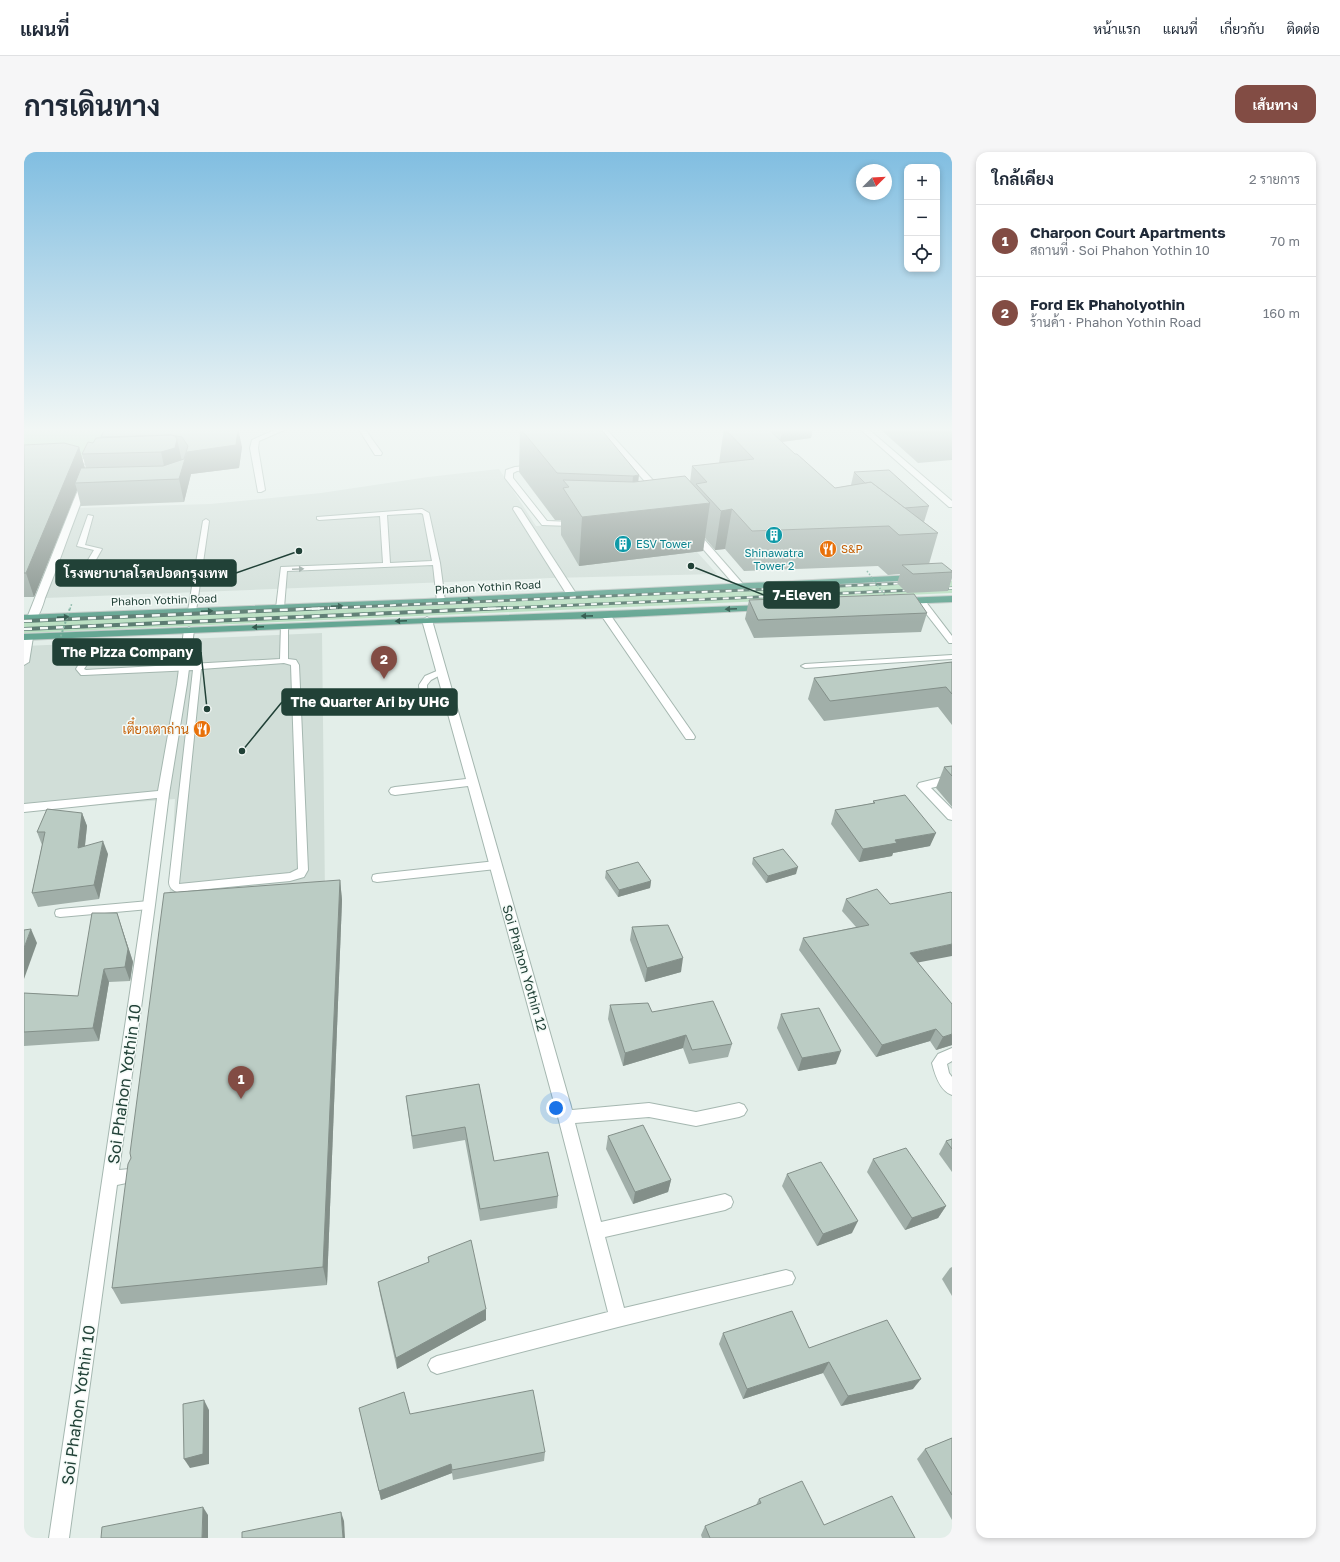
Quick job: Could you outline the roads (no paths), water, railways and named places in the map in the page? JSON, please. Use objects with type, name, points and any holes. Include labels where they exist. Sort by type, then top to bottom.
[{"type":"main road","name":"Phahon Yothin Road","points":[[28,618],[572,595],[921,577]]},
{"type":"main road","points":[[891,602],[952,599]]},
{"type":"main road","points":[[26,637],[428,620],[606,615],[772,607]]},
{"type":"main road","points":[[189,630],[192,611]]},
{"type":"street","points":[[28,618],[52,569],[84,493]]},
{"type":"street","points":[[521,493],[545,523],[629,526],[645,524],[648,518],[625,493]]},
{"type":"street","points":[[659,493],[665,499]]},
{"type":"street","points":[[938,493],[952,505]]},
{"type":"street","points":[[637,505],[650,505]]},
{"type":"street","points":[[517,509],[572,595]]},
{"type":"street","points":[[689,528],[741,587]]},
{"type":"street","points":[[606,615],[690,737]]},
{"type":"street","name":"Soi Phahon Yothin 12","points":[[428,620],[566,1117],[618,1318]]},
{"type":"street","name":"Soi Phahon Yothin 10","points":[[59,1538],[111,1179],[163,794],[190,668],[186,650],[189,630]]},
{"type":"street","points":[[24,662],[26,637]]},
{"type":"street","points":[[952,779],[923,786],[952,816]]},
{"type":"street","points":[[395,791],[473,782]]},
{"type":"street","points":[[24,808],[163,794]]},
{"type":"street","points":[[952,1054],[943,1058],[939,1063],[942,1075],[952,1089]]},
{"type":"street","points":[[566,1117],[649,1110],[696,1119],[739,1110]]},
{"type":"street","points":[[111,1179],[130,1176]]},
{"type":"street","points":[[595,1231],[725,1202]]},
{"type":"street","points":[[436,1365],[618,1318],[786,1278]]},
{"type":"lane","points":[[319,518],[422,511],[426,513],[436,563],[441,601]]},
{"type":"lane","points":[[383,514],[387,565]]},
{"type":"lane","points":[[88,567],[98,549],[82,546],[90,516]]},
{"type":"lane","points":[[192,611],[206,521]]},
{"type":"lane","points":[[280,608],[284,569],[436,563]]},
{"type":"lane","points":[[52,569],[88,567],[128,569]]},
{"type":"lane","points":[[920,600],[952,641]]},
{"type":"lane","points":[[284,626],[284,661]]},
{"type":"lane","points":[[186,650],[102,655],[84,661],[80,669],[84,673],[190,668],[284,661],[293,662],[295,665],[303,870],[300,874],[290,877],[180,888],[176,887],[174,882],[190,668]]},
{"type":"lane","points":[[805,666],[952,658]]},
{"type":"lane","points":[[424,708],[422,685],[428,678],[442,672]]},
{"type":"lane","points":[[377,878],[496,865]]},
{"type":"lane","points":[[60,913],[149,905]]},
{"type":"railway","points":[[306,609],[909,583]]},
{"type":"railway","points":[[937,589],[952,588]]},
{"type":"railway","points":[[483,609],[915,590]]},
{"type":"railway","points":[[24,621],[329,608]]},
{"type":"railway","points":[[24,629],[506,608]]},
{"type":"place","name":"Shinawatra Tower 2","points":[[774,535]]},
{"type":"place","name":"ESV Tower","points":[[623,544]]},
{"type":"place","name":"S&P","points":[[828,549]]},
{"type":"place","name":"โรงพยาบาลโรคปอดกรุงเทพ","points":[[299,551]]},
{"type":"place","name":"7-Eleven","points":[[691,566]]},
{"type":"place","name":"Ford Ek Phaholyothin","points":[[384,679]]},
{"type":"place","name":"The Pizza Company","points":[[207,709]]},
{"type":"place","name":"เตี๋ยวเตาถ่าน","points":[[202,729]]},
{"type":"place","name":"The Quarter Ari by UHG","points":[[242,751]]},
{"type":"place","name":"Charoon Court Apartments","points":[[241,1099]]}]
